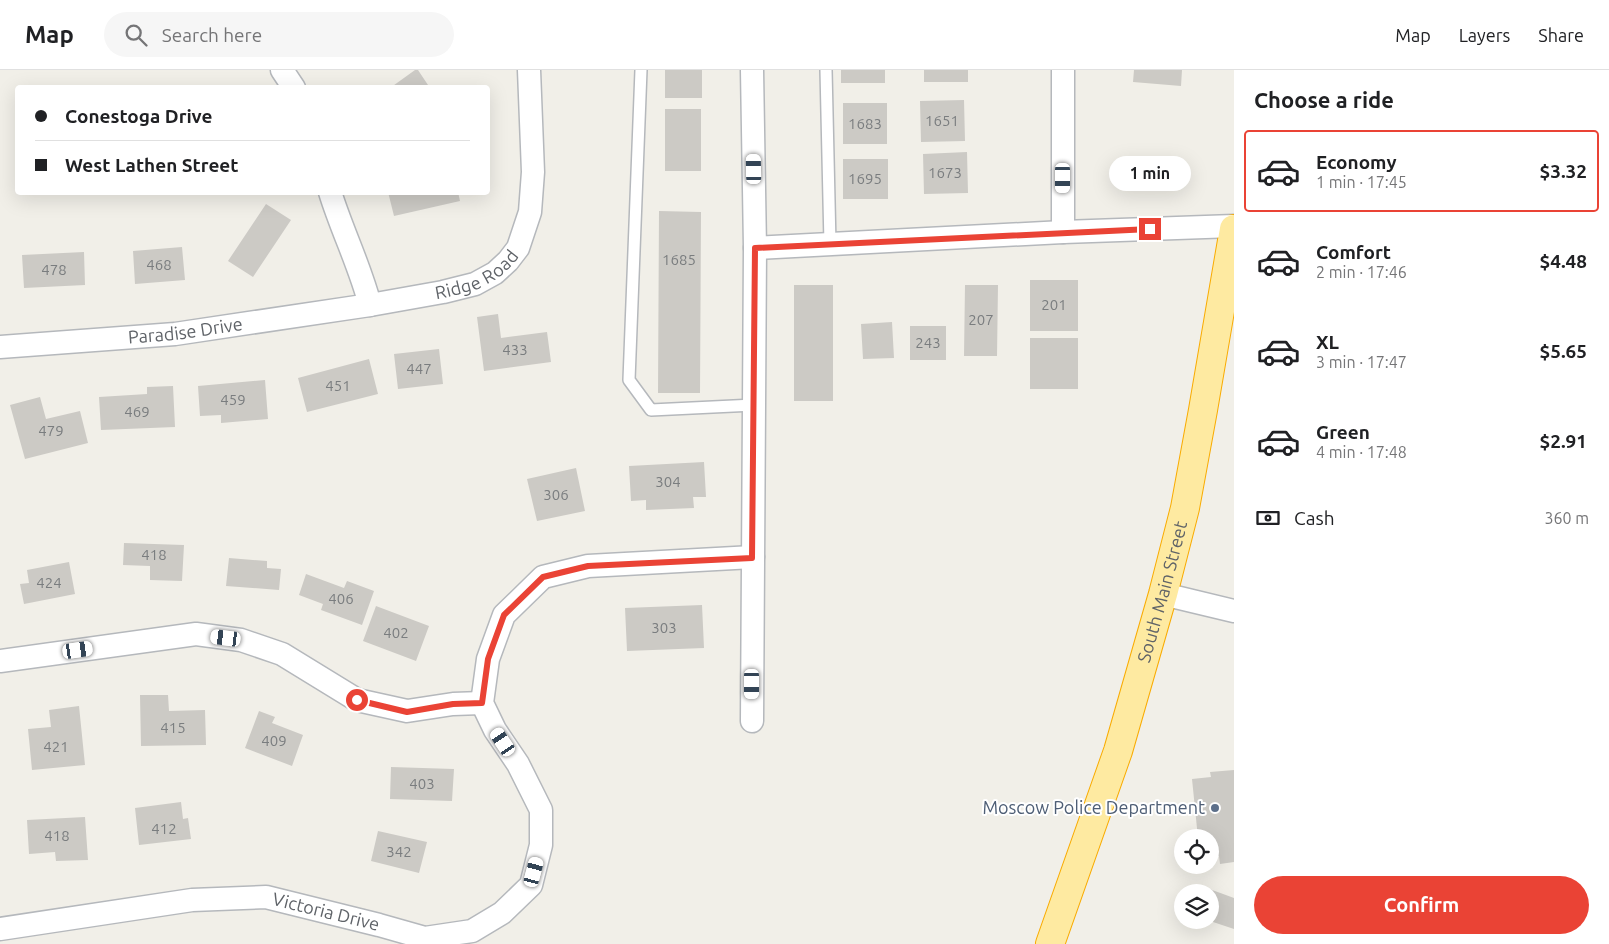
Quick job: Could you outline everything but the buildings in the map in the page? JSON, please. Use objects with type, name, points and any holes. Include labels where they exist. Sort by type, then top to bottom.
[{"type":"highway","name":"South Main Street","points":[[1050,944],[1118,751],[1163,594],[1185,508],[1234,228]]},
{"type":"street","points":[[282,70],[292,85]]},
{"type":"street","name":"Ridge Road","points":[[370,305],[443,292],[475,284],[495,273],[518,248],[530,212],[533,172],[529,70]]},
{"type":"street","points":[[752,70],[755,248],[752,720]]},
{"type":"street","points":[[1063,70],[1063,232]]},
{"type":"street","points":[[331,195],[340,226],[363,278],[370,305]]},
{"type":"street","points":[[755,248],[1063,232],[1195,227],[1234,228]]},
{"type":"street","name":"Paradise Drive","points":[[0,347],[176,334],[370,305]]},
{"type":"street","points":[[0,661],[196,634],[241,640],[282,654],[357,700],[365,702],[407,712],[453,704],[482,703],[488,659],[504,615],[543,577],[588,566],[752,558]]},
{"type":"street","points":[[1163,594],[1234,611]]},
{"type":"street","name":"Victoria Drive","points":[[0,929],[192,900],[266,897],[425,938],[472,931],[502,913],[531,885],[541,845],[541,810],[518,764],[495,730],[482,703]]},
{"type":"lane","points":[[641,70],[629,380],[651,410],[754,405]]},
{"type":"lane","points":[[826,70],[830,244]]},
{"type":"place","name":"Moscow Police Department","points":[[1215,808]]},
{"type":"route","points":[[357,700],[407,712],[453,704],[482,703],[488,659],[504,615],[543,577],[588,566],[752,558],[755,248],[1150,229]]}]
